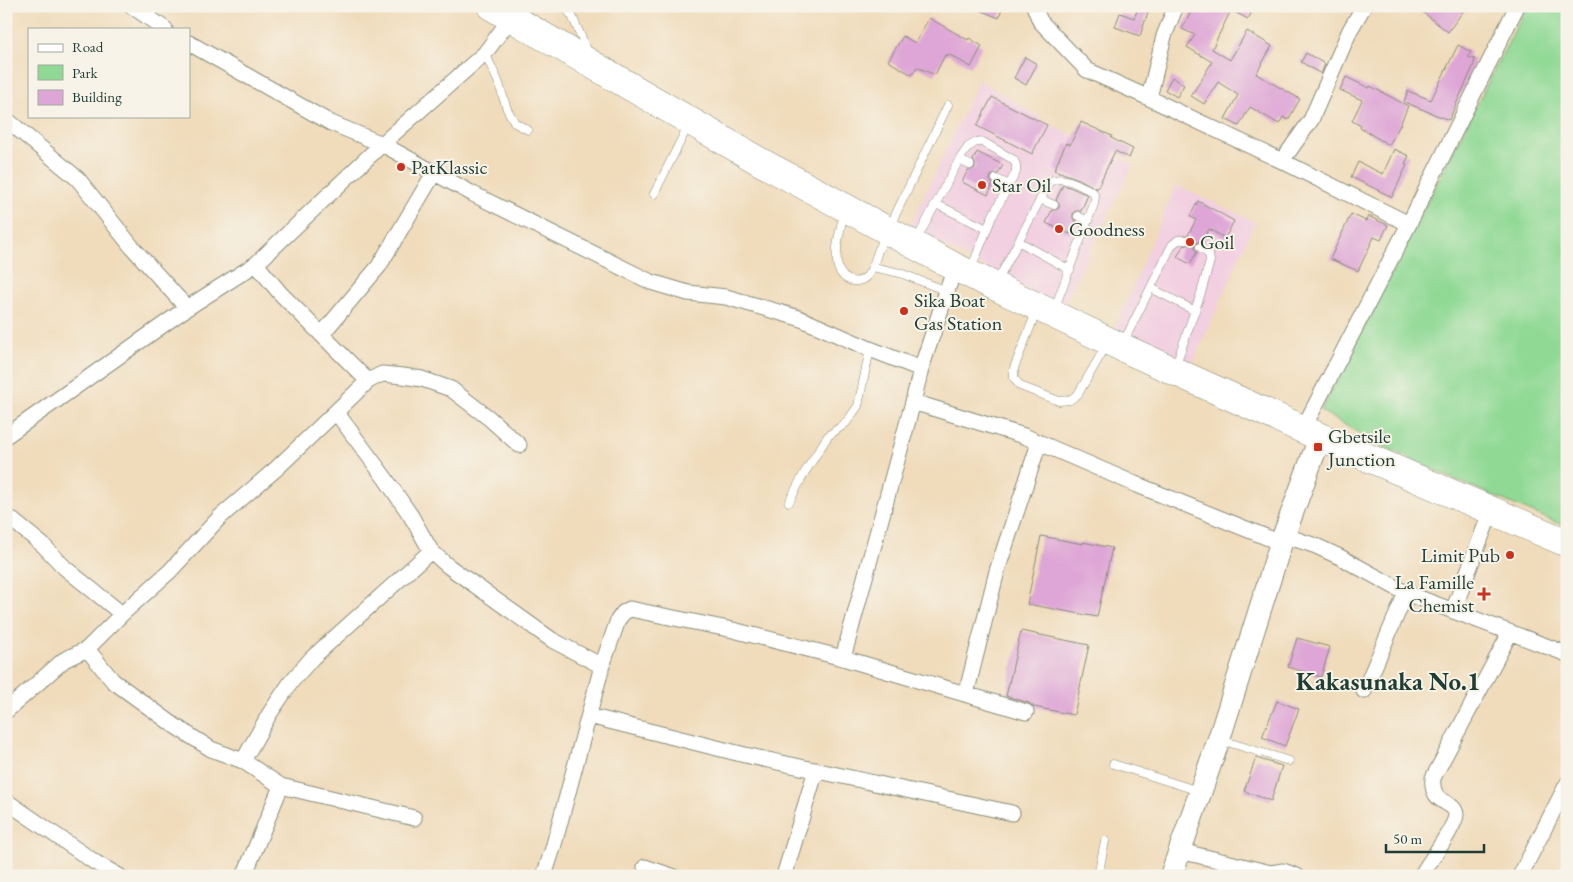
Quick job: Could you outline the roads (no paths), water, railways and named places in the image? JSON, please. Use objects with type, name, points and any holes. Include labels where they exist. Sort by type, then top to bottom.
[{"type":"highway","points":[[501,12],[690,122],[914,244],[957,277],[996,286],[1173,371],[1491,512],[1567,543]]},
{"type":"street","points":[[132,6],[164,28]]},
{"type":"street","points":[[1034,6],[1040,21],[1087,70],[1282,161],[1409,224]]},
{"type":"street","points":[[1149,98],[1164,36],[1176,6]]},
{"type":"street","points":[[1282,161],[1311,120],[1350,30],[1364,6]]},
{"type":"street","points":[[1171,876],[1219,739],[1282,539],[1311,433],[1409,224],[1518,6]]},
{"type":"street","points":[[6,436],[187,308],[256,264],[382,144],[486,53],[501,12]]},
{"type":"street","points":[[190,44],[331,123],[382,144],[473,194],[651,282],[688,293],[726,297],[799,318],[921,369]]},
{"type":"street","points":[[6,118],[78,179],[132,247],[187,308]]},
{"type":"street","points":[[322,334],[379,266],[434,173]]},
{"type":"street","points":[[256,264],[280,293],[368,381]]},
{"type":"street","points":[[843,658],[921,369],[957,277]]},
{"type":"street","points":[[6,711],[64,660],[87,649],[122,614],[170,571],[220,517],[277,468],[368,381],[382,374],[404,376],[422,379],[451,389],[489,418],[519,445]]},
{"type":"street","points":[[913,402],[1024,436],[1282,539],[1316,546],[1406,593],[1567,654]]},
{"type":"street","points":[[336,412],[396,493],[431,552],[552,640],[602,666]]},
{"type":"street","points":[[966,694],[997,571],[1039,442]]},
{"type":"street","points":[[1453,611],[1491,512]]},
{"type":"street","points":[[6,515],[44,546],[65,568],[122,614]]},
{"type":"street","points":[[244,761],[270,713],[291,682],[312,658],[431,552]]},
{"type":"street","points":[[1364,691],[1406,593]]},
{"type":"street","points":[[544,876],[602,666],[618,620],[623,613],[630,609],[733,630],[843,658],[1026,712]]},
{"type":"street","points":[[1421,876],[1452,827],[1456,815],[1453,807],[1438,798],[1432,788],[1433,778],[1510,633]]},
{"type":"street","points":[[87,649],[113,681],[175,726],[211,749],[244,761],[281,786],[414,818]]},
{"type":"street","points":[[589,716],[745,755],[1012,813]]},
{"type":"street","points":[[784,876],[816,770]]},
{"type":"street","points":[[1520,876],[1567,784]]},
{"type":"street","points":[[244,876],[281,786]]},
{"type":"street","points":[[6,801],[96,863],[119,876]]},
{"type":"street","points":[[1180,851],[1270,874],[1283,871],[1297,876]]},
{"type":"street","points":[[645,867],[672,876]]},
{"type":"lane","points":[[564,6],[572,16],[595,67]]},
{"type":"lane","points":[[486,53],[507,109],[515,122],[528,130]]},
{"type":"lane","points":[[844,207],[836,264],[841,275],[847,281],[856,282],[866,277],[873,267],[878,251],[948,105]]},
{"type":"lane","points":[[654,194],[690,122]]},
{"type":"lane","points":[[873,267],[900,273],[957,277],[987,229],[1016,172],[1014,160],[983,142],[976,142],[968,147],[959,160],[914,244]]},
{"type":"lane","points":[[959,160],[970,165]]},
{"type":"lane","points":[[996,178],[1009,185]]},
{"type":"lane","points":[[996,286],[1040,198],[1050,182],[1064,178],[1093,192],[1095,197],[1094,204],[1070,270],[1014,368],[1014,378],[1020,386],[1059,401],[1070,400],[1078,394],[1151,288],[1172,245],[1178,240],[1186,240]]},
{"type":"lane","points":[[1040,198],[1054,205]]},
{"type":"lane","points":[[936,204],[987,229]]},
{"type":"lane","points":[[1078,216],[1088,221]]},
{"type":"lane","points":[[1018,241],[1070,270]]},
{"type":"lane","points":[[1173,371],[1195,311],[1210,261],[1209,254],[1200,246]]},
{"type":"lane","points":[[1151,288],[1195,311]]},
{"type":"lane","points":[[789,502],[828,436],[846,423],[858,406],[870,349]]},
{"type":"lane","points":[[1219,739],[1289,761]]},
{"type":"lane","points":[[1112,764],[1200,792]]},
{"type":"lane","points":[[1098,876],[1105,840]]},
{"type":"place","name":"PatKlassic","points":[[401,167]]},
{"type":"place","name":"Star Oil","points":[[982,185]]},
{"type":"place","name":"Goodness","points":[[1059,229]]},
{"type":"place","name":"Goil","points":[[1190,242]]},
{"type":"place","name":"Sika Boat Gas Station","points":[[904,311]]},
{"type":"place","name":"Gbetsile Junction","points":[[1318,447]]},
{"type":"place","name":"Limit Pub","points":[[1510,555]]},
{"type":"place","name":"La Famille Chemist","points":[[1484,594]]},
{"type":"district","name":"Kakasunaka No.1","points":[[1388,681]]}]
